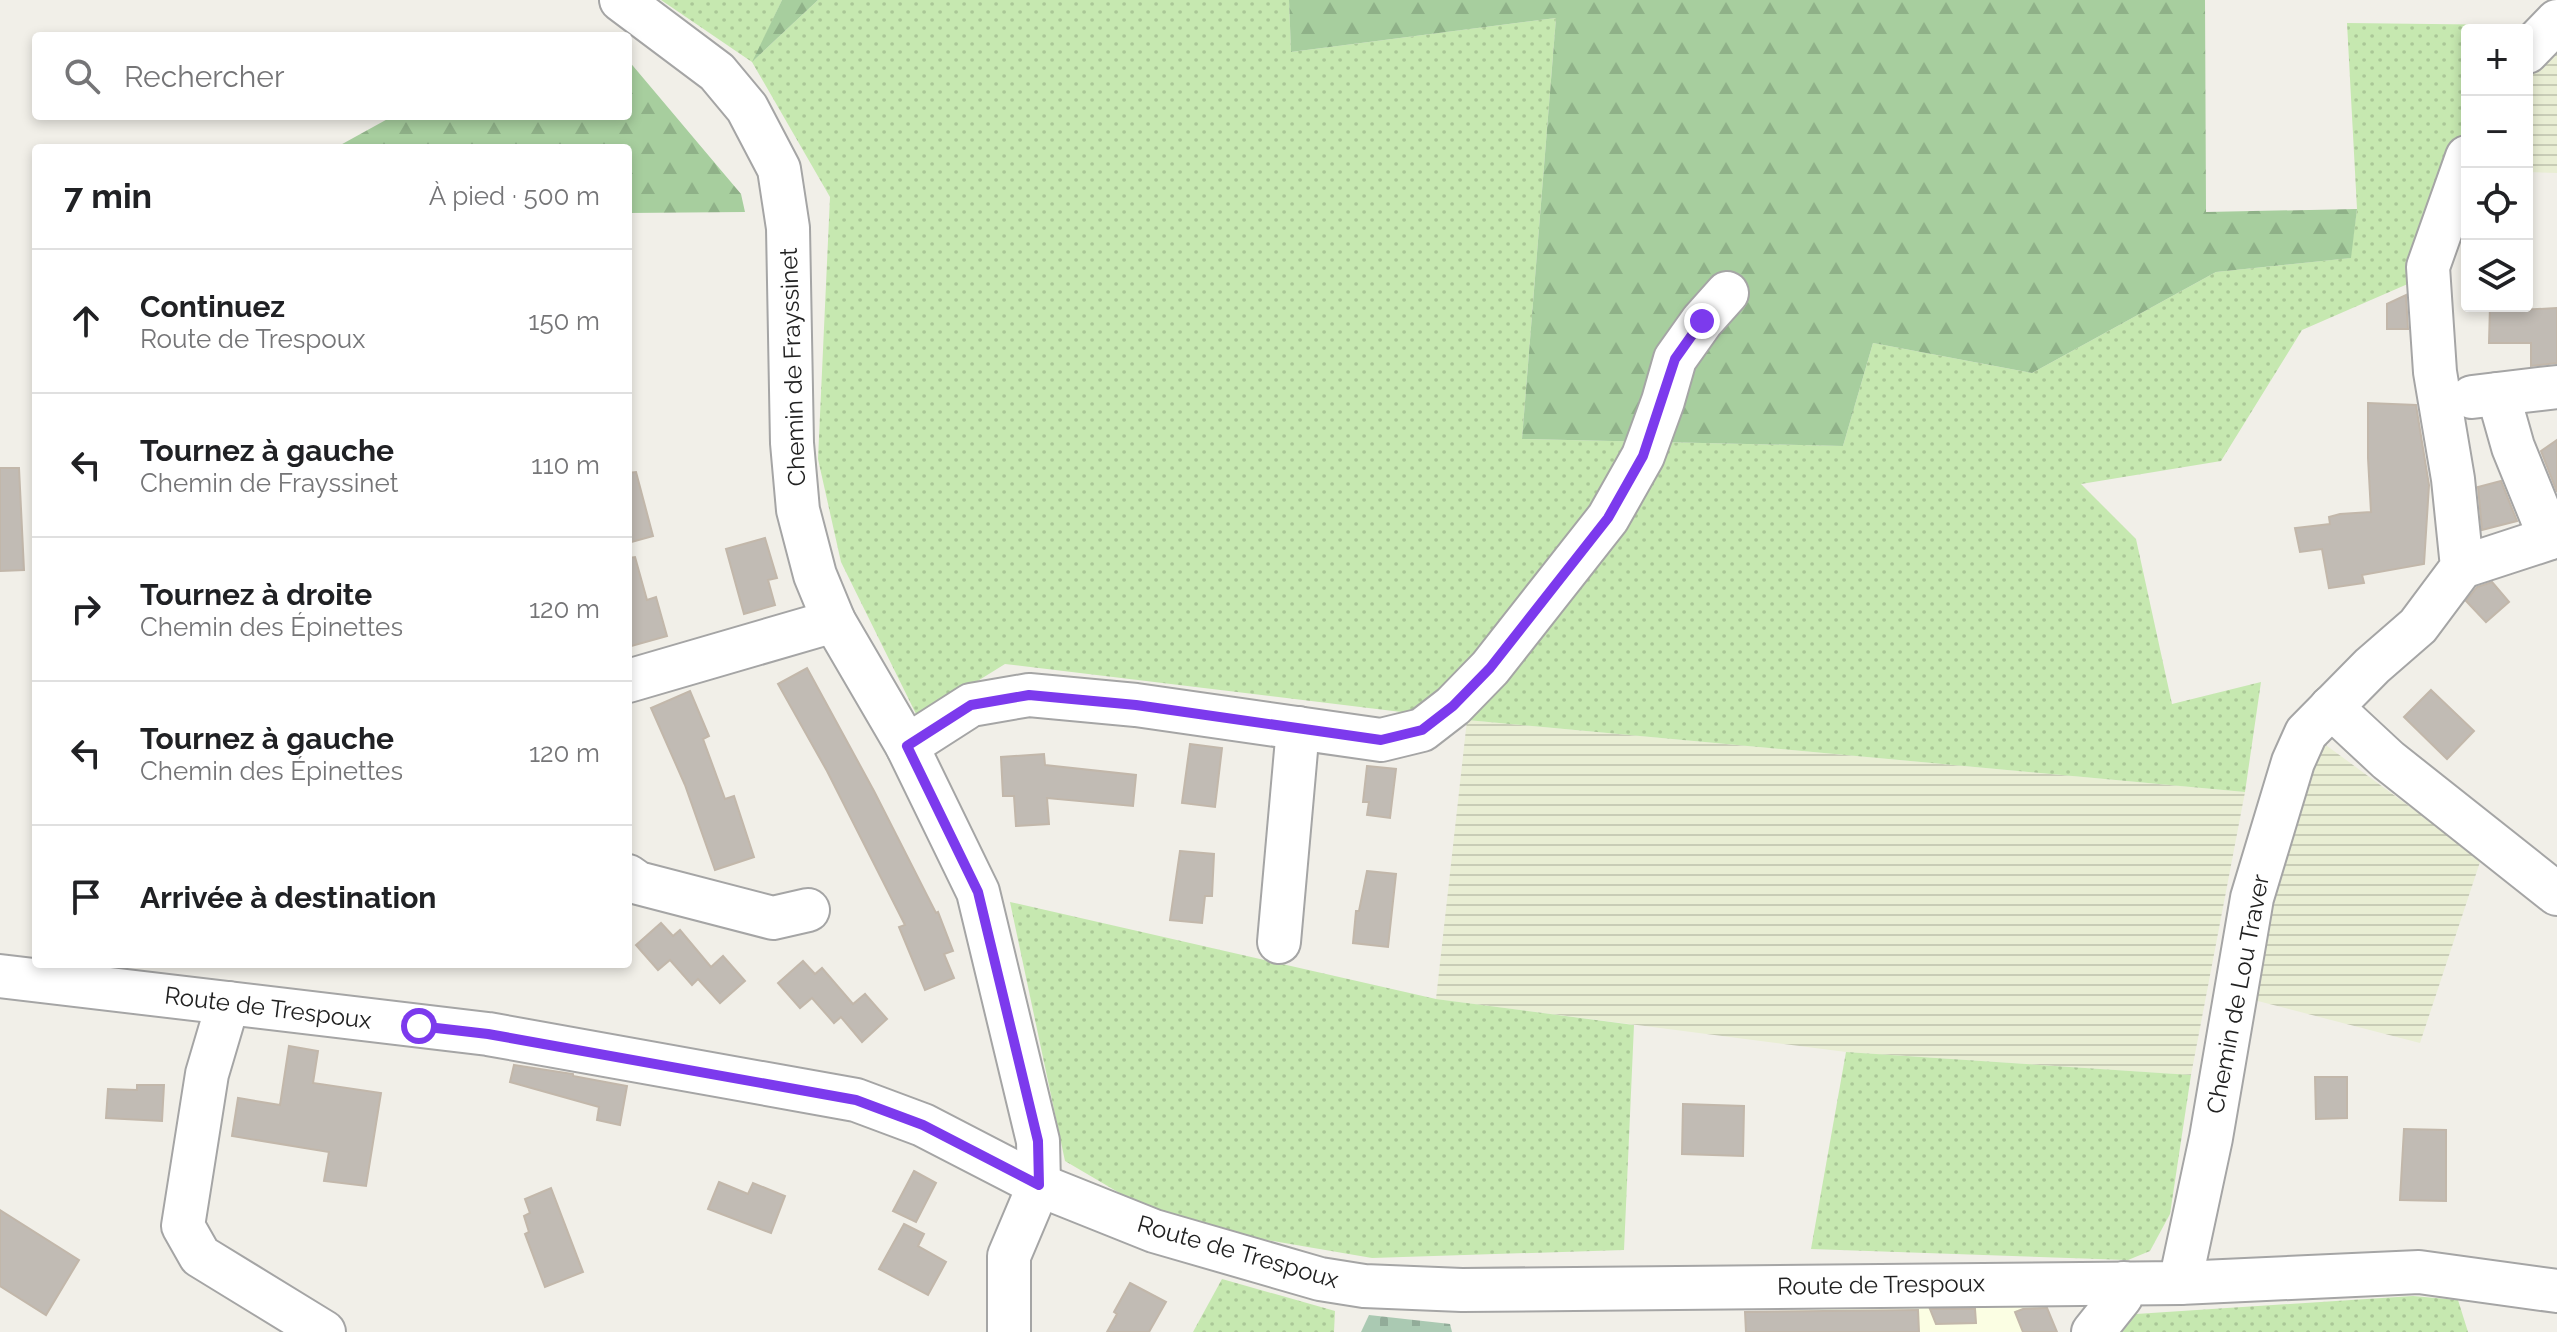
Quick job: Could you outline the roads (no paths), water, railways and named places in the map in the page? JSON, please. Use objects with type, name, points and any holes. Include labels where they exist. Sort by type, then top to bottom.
[{"type":"street","name":"Chemin de Frayssinet","points":[[621,0],[717,72],[747,108],[779,169],[788,228],[792,443],[798,510],[815,575],[834,621],[907,746],[978,892],[1038,1141],[1039,1185]]},
{"type":"street","points":[[2533,46],[2557,21]]},
{"type":"street","points":[[2463,168],[2428,267],[2439,401],[2453,479],[2462,567],[2554,537],[2513,447],[2498,394]]},
{"type":"street","points":[[907,746],[971,705],[1029,695],[1136,705],[1381,740],[1422,730],[1453,706],[1490,668],[1608,518],[1643,456],[1675,359],[1727,293]]},
{"type":"street","points":[[2439,401],[2557,387]]},
{"type":"street","name":"Chemin de Lou Traver","points":[[2180,1283],[2211,1138],[2252,898],[2293,762],[2306,733],[2418,626],[2462,567]]},
{"type":"street","points":[[632,680],[834,621]]},
{"type":"street","points":[[2331,707],[2388,760],[2557,894]]},
{"type":"street","points":[[1279,942],[1298,728]]},
{"type":"street","points":[[632,879],[638,883],[773,918],[808,910]]},
{"type":"street","name":"Route de Trespoux","points":[[0,976],[488,1034],[856,1100],[923,1125],[1039,1185],[1154,1231],[1320,1279],[1364,1286],[1462,1290],[2180,1283],[2419,1272],[2557,1291]]},
{"type":"street","points":[[228,1003],[207,1074],[183,1226],[200,1256],[324,1332]]},
{"type":"street","points":[[1009,1332],[1009,1256],[1039,1185]]},
{"type":"street","points":[[2093,1332],[2121,1297],[2124,1283]]}]
